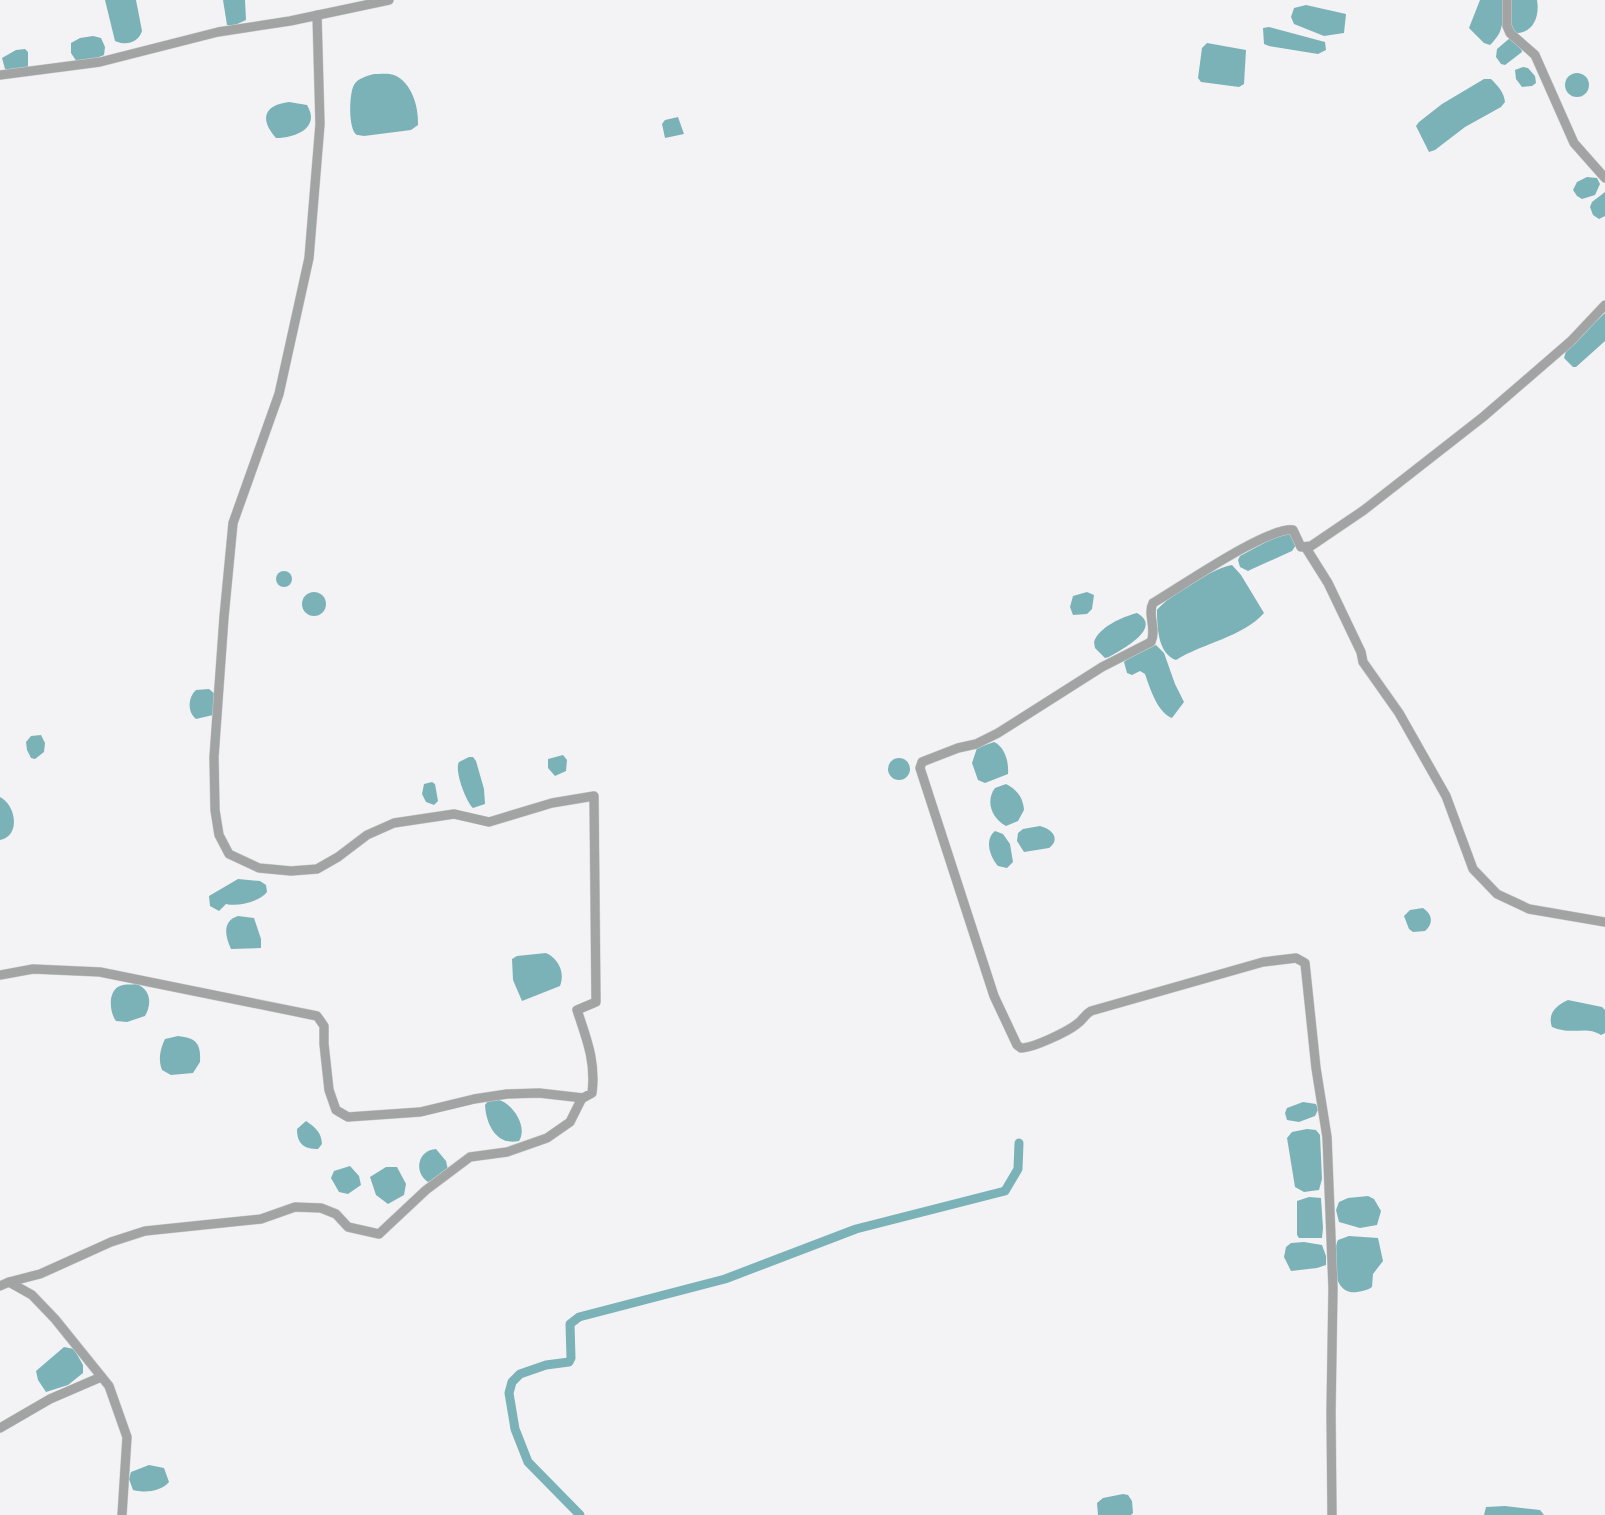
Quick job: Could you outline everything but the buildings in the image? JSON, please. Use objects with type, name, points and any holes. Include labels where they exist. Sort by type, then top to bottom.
[{"type":"street","points":[[0,75],[100,62],[218,32],[317,15],[389,0]]},
{"type":"street","points":[[1507,0],[1507,26],[1510,33],[1535,55],[1574,143],[1605,178]]},
{"type":"street","points":[[0,975],[34,969],[100,972],[318,1016],[324,1026],[324,1044],[330,1090],[336,1110],[348,1117],[420,1112],[474,1099],[507,1094],[540,1093],[582,1098],[592,1093],[594,1073],[591,1053],[577,1010],[596,1002],[594,796],[552,803],[489,822],[454,814],[394,823],[367,835],[338,857],[317,869],[259,868],[229,854],[219,835],[215,810],[214,757],[233,523],[279,394],[309,258],[320,124],[317,15]]},
{"type":"street","points":[[1306,548],[1364,510],[1482,417],[1571,341],[1605,305]]},
{"type":"street","points":[[1332,1515],[1330,1430],[1333,1288],[1327,1137],[1316,1068],[1305,963],[1296,958],[1264,962],[1091,1011],[1082,1016],[1075,1026],[1032,1046],[1021,1048],[1017,1045],[994,996],[920,768],[922,762],[958,748],[976,744],[998,733],[1102,667],[1151,642],[1154,635],[1150,608],[1153,603],[1243,549],[1272,534],[1287,529],[1293,530],[1301,547],[1306,548],[1328,582],[1362,652],[1364,662],[1399,713],[1446,796],[1473,869],[1496,894],[1529,909],[1605,922]]},
{"type":"street","points":[[4,1284],[40,1274],[111,1242],[145,1231],[261,1219],[295,1206],[322,1208],[336,1214],[348,1227],[378,1234],[426,1190],[470,1157],[507,1152],[546,1138],[570,1122],[582,1098]]},
{"type":"street","points":[[4,1284],[32,1294],[55,1319],[109,1386],[127,1437],[122,1515]]},
{"type":"street","points":[[0,1428],[50,1399],[101,1377]]},
{"type":"water","points":[[105,0],[136,0],[142,31],[135,41],[123,43],[115,41]]},
{"type":"water","points":[[223,0],[245,0],[246,20],[233,26],[227,25]]},
{"type":"water","points":[[1480,0],[1502,0],[1503,19],[1501,30],[1490,45],[1484,43],[1469,28]]},
{"type":"water","points":[[1510,0],[1537,0],[1536,18],[1526,31],[1513,33],[1510,28]]},
{"type":"water","points":[[1306,5],[1346,14],[1344,33],[1324,36],[1294,24],[1291,17],[1294,8]]},
{"type":"water","points":[[1269,27],[1325,42],[1326,50],[1318,54],[1264,44],[1263,28]]},
{"type":"water","points":[[93,36],[101,38],[105,47],[104,55],[92,60],[77,62],[71,53],[71,43],[80,38]]},
{"type":"water","points":[[1510,38],[1521,48],[1522,52],[1505,65],[1501,64],[1496,57],[1497,49]]},
{"type":"water","points":[[1207,43],[1246,50],[1244,84],[1239,87],[1201,82],[1198,78],[1202,48]]},
{"type":"water","points":[[25,49],[28,52],[28,69],[5,69],[2,58],[16,50]]},
{"type":"water","points":[[1523,67],[1528,68],[1535,76],[1536,83],[1532,86],[1522,87],[1516,79],[1515,70]]},
{"type":"water","points":[[1577,73],[1585,77],[1589,85],[1585,93],[1577,97],[1569,93],[1565,85],[1569,77]]},
{"type":"water","points":[[374,74],[392,74],[405,83],[410,89],[416,104],[418,125],[411,130],[364,136],[357,135],[354,132],[350,111],[352,89],[358,81]]},
{"type":"water","points":[[1484,79],[1491,79],[1496,84],[1502,92],[1505,102],[1501,107],[1465,127],[1435,150],[1429,152],[1416,126],[1419,122],[1442,104]]},
{"type":"water","points":[[289,102],[307,105],[311,120],[308,126],[298,134],[276,138],[267,125],[267,114],[274,106]]},
{"type":"water","points":[[678,117],[684,134],[665,138],[662,124],[665,120]]},
{"type":"water","points":[[1587,177],[1597,178],[1600,184],[1595,195],[1582,199],[1573,190],[1577,182]]},
{"type":"water","points":[[1605,192],[1605,216],[1599,219],[1593,215],[1590,207],[1592,202]]},
{"type":"water","points":[[1605,313],[1605,341],[1576,367],[1573,367],[1564,358],[1567,348]]},
{"type":"water","points":[[1281,534],[1291,534],[1296,545],[1292,551],[1248,571],[1240,567],[1238,560],[1240,556]]},
{"type":"water","points":[[1232,565],[1241,575],[1264,613],[1234,634],[1176,660],[1170,657],[1165,652],[1160,639],[1157,610],[1171,597],[1192,583],[1215,571]]},
{"type":"water","points":[[284,571],[292,579],[284,587],[276,579]]},
{"type":"water","points":[[314,592],[319,593],[325,599],[325,609],[319,615],[314,616],[309,615],[303,609],[302,604],[303,599],[309,593]]},
{"type":"water","points":[[1087,592],[1094,595],[1092,609],[1087,614],[1073,615],[1070,607],[1073,596]]},
{"type":"water","points":[[1137,613],[1144,619],[1146,625],[1143,632],[1130,644],[1105,658],[1095,648],[1094,642],[1097,637],[1112,623]]},
{"type":"water","points":[[1156,645],[1164,653],[1175,684],[1184,702],[1172,718],[1162,711],[1158,705],[1145,674],[1140,671],[1132,675],[1127,673],[1124,662],[1129,657]]},
{"type":"water","points":[[209,689],[215,694],[213,715],[196,719],[190,709],[191,696],[196,690]]},
{"type":"water","points":[[41,735],[45,743],[44,752],[35,759],[31,758],[26,742],[31,736]]},
{"type":"water","points":[[994,742],[1001,747],[1006,755],[1008,774],[985,783],[978,780],[972,763],[977,748]]},
{"type":"water","points":[[563,755],[567,760],[566,771],[555,776],[548,768],[548,759]]},
{"type":"water","points":[[473,757],[476,761],[484,789],[485,804],[473,808],[464,793],[458,772],[459,762]]},
{"type":"water","points":[[899,758],[907,761],[910,769],[907,777],[899,780],[891,777],[888,769],[891,761]]},
{"type":"water","points":[[432,782],[435,784],[438,801],[434,805],[426,802],[422,794],[424,784]]},
{"type":"water","points":[[1006,784],[1019,794],[1024,810],[1018,821],[1006,826],[997,819],[990,804],[995,788]]},
{"type":"water","points":[[0,797],[10,807],[14,820],[11,833],[0,840]]},
{"type":"water","points":[[1040,826],[1048,829],[1054,835],[1053,845],[1049,848],[1024,852],[1017,841],[1018,833],[1023,829]]},
{"type":"water","points":[[995,831],[1003,834],[1010,844],[1013,862],[1007,868],[998,866],[989,849],[990,839]]},
{"type":"water","points":[[238,879],[260,881],[266,885],[267,892],[259,899],[248,903],[226,904],[219,911],[210,906],[209,896]]},
{"type":"water","points":[[1423,908],[1430,916],[1430,925],[1425,931],[1413,932],[1409,929],[1404,916],[1410,910]]},
{"type":"water","points":[[238,916],[254,918],[261,939],[261,948],[231,949],[226,929],[229,921]]},
{"type":"water","points":[[546,953],[560,967],[562,976],[560,986],[522,1001],[513,980],[512,959],[517,956]]},
{"type":"water","points":[[136,984],[145,989],[149,997],[149,1007],[145,1016],[127,1022],[116,1021],[111,1006],[114,991],[123,985]]},
{"type":"water","points":[[1568,1000],[1602,1007],[1605,1010],[1605,1033],[1601,1035],[1590,1031],[1566,1031],[1552,1027],[1551,1018],[1554,1010]]},
{"type":"water","points":[[178,1036],[193,1040],[200,1050],[200,1062],[193,1073],[171,1075],[162,1070],[160,1054],[165,1039]]},
{"type":"water","points":[[499,1100],[509,1106],[518,1117],[522,1129],[519,1141],[511,1142],[498,1137],[490,1126],[485,1105],[488,1101]]},
{"type":"water","points":[[1303,1102],[1316,1104],[1318,1110],[1315,1116],[1299,1122],[1287,1120],[1285,1113],[1287,1108]]},
{"type":"water","points":[[306,1121],[319,1133],[322,1144],[318,1149],[305,1147],[298,1138],[297,1129]]},
{"type":"water","points":[[1307,1129],[1316,1130],[1320,1135],[1322,1179],[1319,1190],[1304,1192],[1295,1187],[1287,1138],[1292,1132]]},
{"type":"water","points":[[436,1149],[446,1161],[448,1170],[437,1179],[428,1182],[420,1173],[420,1162],[425,1153]]},
{"type":"water","points":[[350,1166],[359,1176],[361,1185],[348,1194],[339,1192],[331,1178],[334,1171]]},
{"type":"water","points":[[386,1167],[397,1167],[406,1184],[404,1195],[388,1204],[376,1195],[370,1177]]},
{"type":"water","points":[[1368,1196],[1374,1199],[1381,1211],[1377,1225],[1360,1228],[1339,1222],[1336,1210],[1339,1202],[1348,1198]]},
{"type":"water","points":[[1309,1197],[1321,1198],[1322,1238],[1299,1238],[1297,1235],[1297,1201]]},
{"type":"water","points":[[1349,1236],[1378,1238],[1383,1261],[1373,1274],[1372,1287],[1357,1292],[1349,1292],[1342,1288],[1335,1274],[1334,1255],[1338,1240]]},
{"type":"water","points":[[1304,1242],[1322,1245],[1326,1256],[1326,1265],[1291,1271],[1284,1257],[1286,1247],[1291,1243]]},
{"type":"water","points":[[64,1347],[74,1349],[83,1365],[83,1373],[68,1385],[46,1392],[38,1380],[36,1371]]},
{"type":"water","points":[[149,1465],[164,1468],[169,1482],[161,1488],[152,1491],[133,1490],[129,1479],[131,1472]]},
{"type":"water","points":[[1123,1494],[1128,1495],[1132,1501],[1133,1513],[1131,1515],[1098,1515],[1097,1503],[1103,1498]]},
{"type":"water","points":[[1505,1506],[1540,1510],[1544,1515],[1484,1515],[1486,1507]]},
{"type":"waterway","points":[[580,1515],[528,1462],[515,1429],[509,1393],[512,1382],[520,1374],[546,1365],[569,1362],[571,1358],[570,1324],[579,1317],[725,1279],[856,1229],[1005,1191],[1018,1169],[1019,1143]]}]
